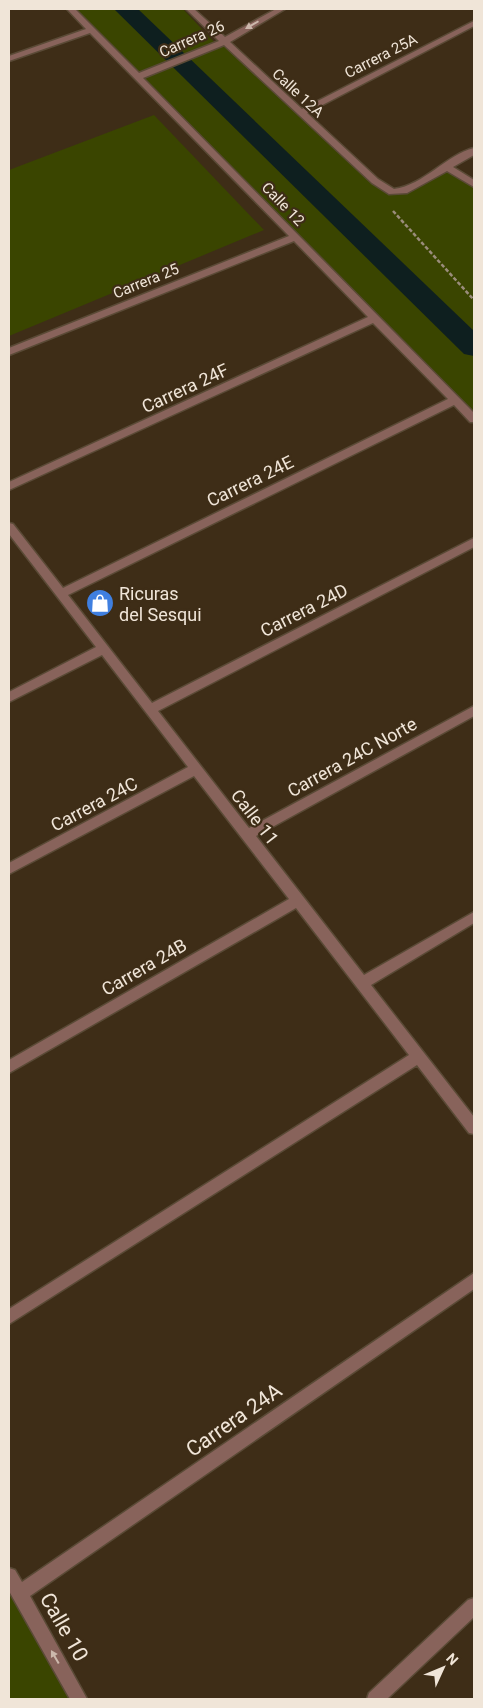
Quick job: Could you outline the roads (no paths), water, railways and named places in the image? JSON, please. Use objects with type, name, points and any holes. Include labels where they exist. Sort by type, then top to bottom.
[{"type":"street","name":"Calle 12","points":[[71,9],[474,420]]},
{"type":"street","name":"Calle 12A","points":[[190,9],[223,42],[375,181],[392,192],[407,190],[446,166]]},
{"type":"street","name":"Carrera 26","points":[[138,77],[223,42],[281,9]]},
{"type":"street","name":"Carrera 25A","points":[[300,113],[474,22]]},
{"type":"street","points":[[9,59],[92,30]]},
{"type":"street","points":[[474,151],[446,166],[474,184]]},
{"type":"street","name":"Carrera 25","points":[[9,352],[295,237]]},
{"type":"street","name":"Carrera 24F","points":[[9,486],[375,318]]},
{"type":"street","name":"Carrera 24E","points":[[61,594],[455,400]]},
{"type":"street","name":"Calle 11","points":[[11,533],[61,594],[474,1128]]},
{"type":"street","name":"Carrera 24D","points":[[150,710],[474,542]]},
{"type":"street","points":[[9,697],[103,649]]},
{"type":"street","name":"Carrera 24C Norte","points":[[247,835],[474,711]]},
{"type":"street","name":"Carrera 24C","points":[[9,869],[196,769]]},
{"type":"street","name":"Carrera 24B","points":[[9,1067],[298,900]]},
{"type":"street","points":[[362,983],[474,917]]},
{"type":"street","points":[[9,1317],[419,1056]]},
{"type":"street","name":"Carrera 24A","points":[[19,1594],[474,1280]]},
{"type":"street","name":"Calle 10","points":[[9,1576],[80,1699]]},
{"type":"street","points":[[374,1699],[474,1606]]},
{"type":"waterway","points":[[125,9],[474,347]]},
{"type":"place","name":"Ricuras del Sesqui","points":[[100,603]]}]
